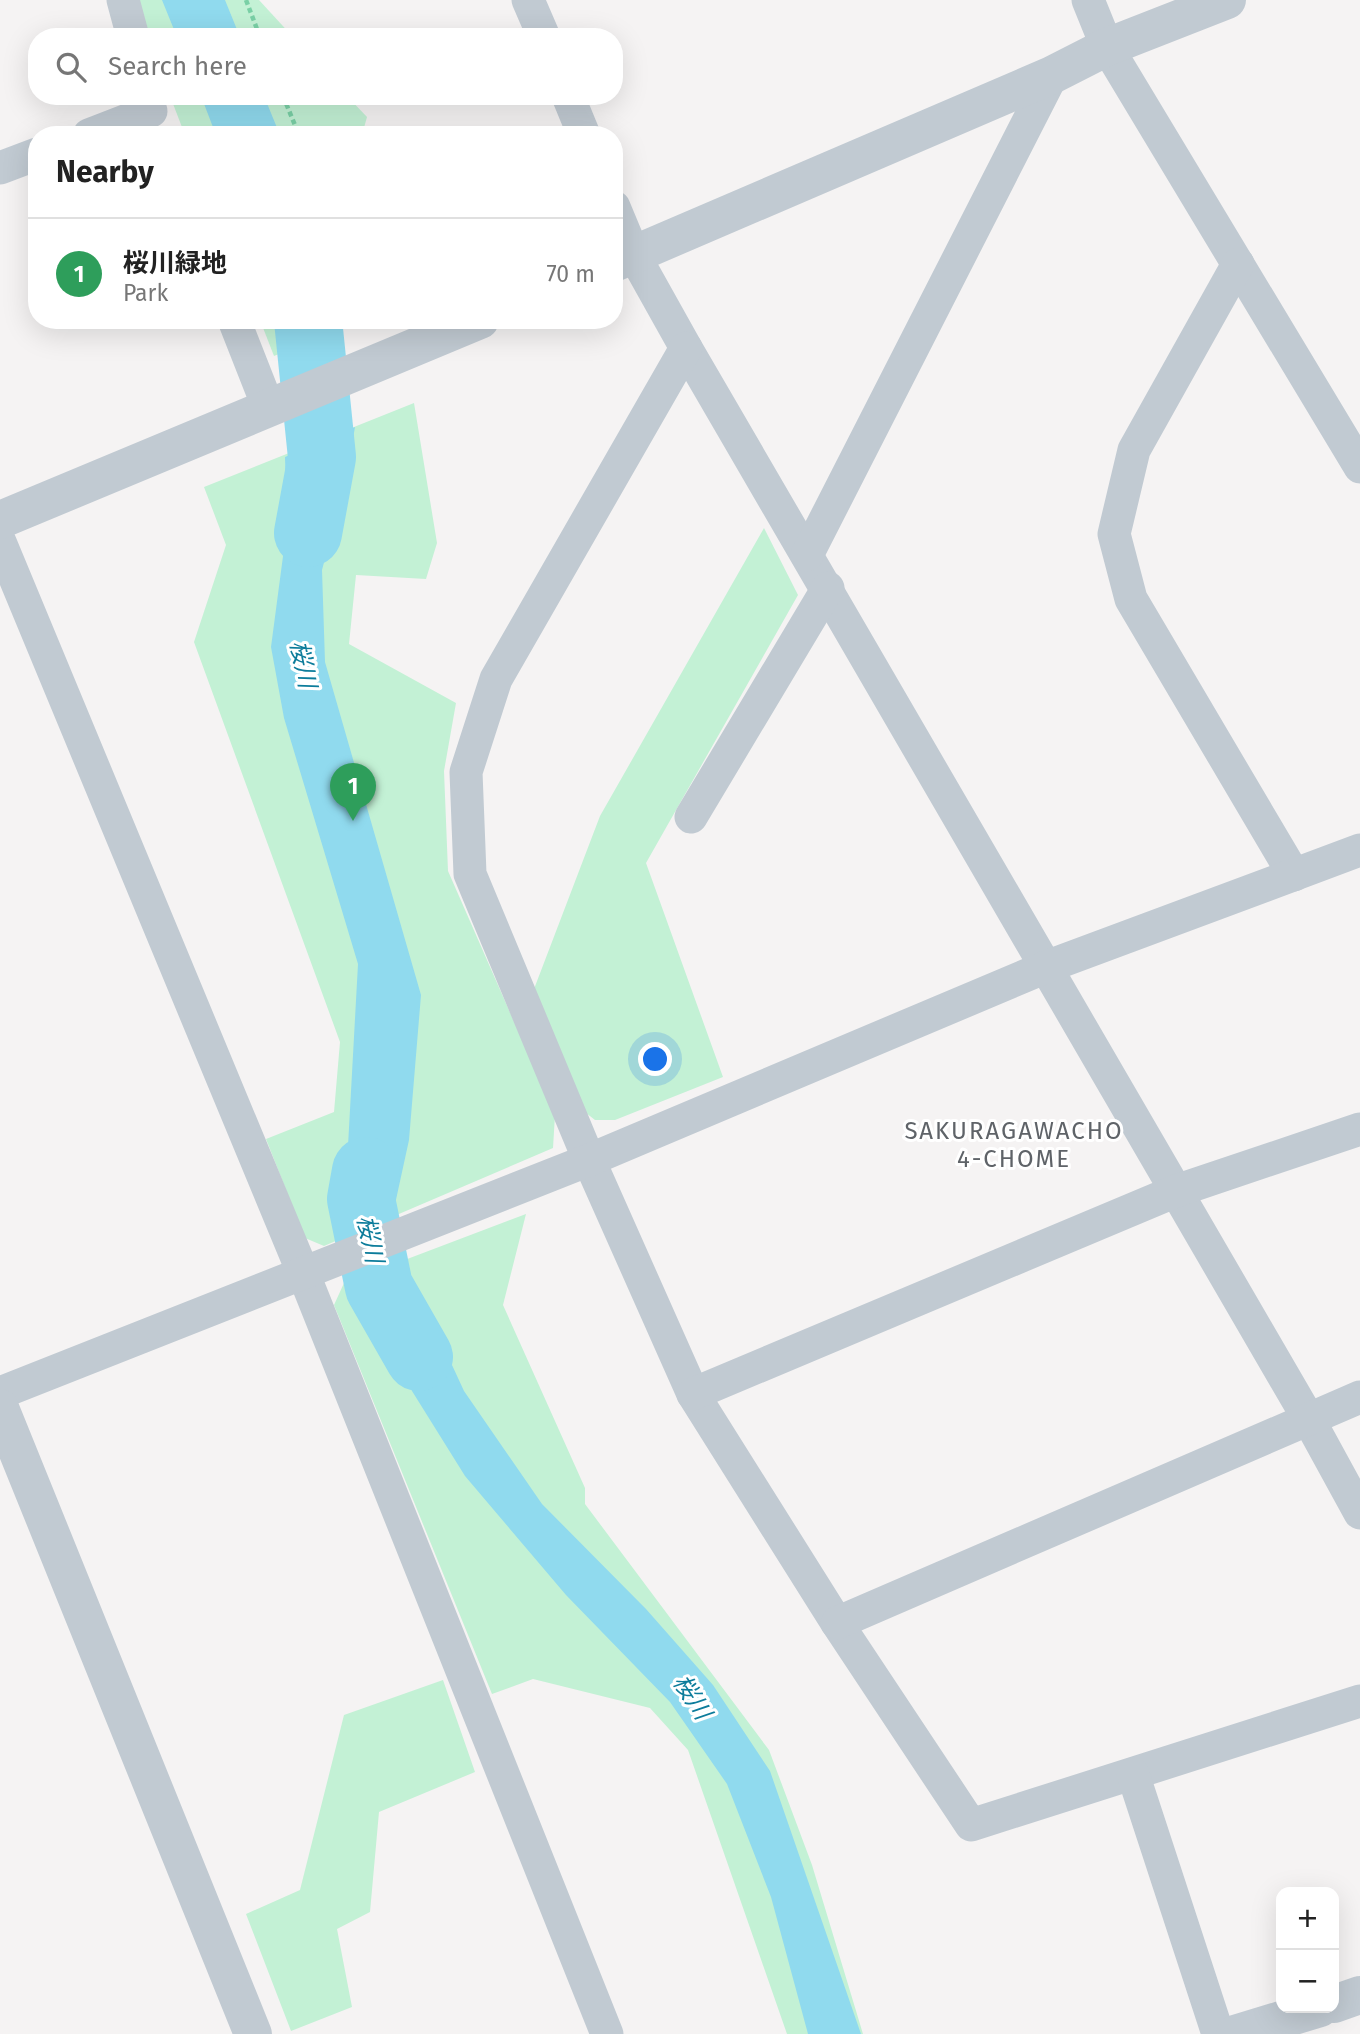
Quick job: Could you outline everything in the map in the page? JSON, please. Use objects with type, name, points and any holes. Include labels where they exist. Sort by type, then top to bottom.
[{"type":"street","points":[[123,0],[130,28]]},
{"type":"street","points":[[528,0],[540,28]]},
{"type":"street","points":[[1088,0],[1107,47],[1360,467]]},
{"type":"street","points":[[1227,0],[1107,47],[1052,75],[624,259],[686,348],[828,588],[1308,1418],[1360,1513]]},
{"type":"street","points":[[807,555],[1052,75]]},
{"type":"street","points":[[572,105],[580,126]]},
{"type":"street","points":[[116,126],[153,114]]},
{"type":"street","points":[[0,168],[28,157]]},
{"type":"street","points":[[1238,264],[1133,450],[1114,534],[1131,598],[1294,875]]},
{"type":"street","points":[[238,329],[275,407]]},
{"type":"street","points":[[0,520],[459,329]]},
{"type":"street","points":[[686,348],[496,679],[466,772],[470,874],[589,1160],[693,1394],[837,1623],[971,1825],[1360,1701]]},
{"type":"street","points":[[0,542],[304,1275],[607,2034]]},
{"type":"street","points":[[691,817],[828,588]]},
{"type":"street","points":[[0,1393],[398,1238],[1046,967],[1360,850]]},
{"type":"street","points":[[693,1394],[1176,1191],[1360,1129]]},
{"type":"street","points":[[837,1623],[1360,1397]]},
{"type":"street","points":[[0,1408],[253,2034]]},
{"type":"street","points":[[1133,1774],[1218,2034]]},
{"type":"street","points":[[1339,2002],[1360,1995]]},
{"type":"street","points":[[1235,2034],[1304,2013]]},
{"type":"path","points":[[246,0],[257,28]]},
{"type":"path","points":[[287,105],[296,126]]},
{"type":"green space","points":[[131,0],[259,0],[285,28],[142,28]]},
{"type":"green space","points":[[173,105],[356,105],[367,117],[364,126],[182,126]]},
{"type":"green space","points":[[264,329],[340,329],[274,356]]},
{"type":"green space","points":[[414,403],[437,543],[426,579],[356,575],[349,644],[456,703],[444,771],[448,871],[555,1115],[553,1148],[324,1246],[305,1238],[266,1139],[334,1112],[340,1042],[194,642],[226,545],[204,487]]},
{"type":"green space","points":[[764,528],[798,595],[646,863],[723,1077],[615,1120],[595,1120],[581,1109],[534,989],[600,816]]},
{"type":"green space","points":[[526,1214],[503,1305],[585,1488],[585,1504],[769,1750],[812,1865],[863,2034],[787,2034],[688,1750],[650,1708],[533,1679],[492,1694],[334,1305],[344,1283]]},
{"type":"green space","points":[[443,1680],[475,1772],[379,1812],[370,1912],[337,1929],[352,2007],[291,2031],[246,1914],[300,1890],[344,1715]]},
{"type":"water","points":[[162,0],[225,0],[236,28],[173,28]]},
{"type":"water","points":[[204,105],[268,105],[276,126],[213,126]]},
{"type":"water","points":[[288,329],[325,329],[294,345]]},
{"type":"water","points":[[355,427],[346,479],[322,570],[325,662],[421,995],[409,1140],[392,1218],[343,1237],[358,964],[284,718],[271,647],[287,526],[285,457]]},
{"type":"water","points":[[404,1261],[464,1391],[542,1504],[646,1609],[713,1685],[770,1771],[861,2034],[808,2034],[771,1897],[727,1784],[670,1702],[566,1595],[465,1476],[412,1391],[361,1279]]},
{"type":"waterway","name":"桜川","points":[[308,533],[322,457],[309,329]]},
{"type":"waterway","name":"桜川","points":[[366,1171],[361,1199],[379,1287],[419,1357]]},
{"type":"place","name":"桜川緑地","points":[[353,821]]},
{"type":"district","name":"SAKURAGAWACHO 4-CHOME","points":[[1014,1145]]}]
